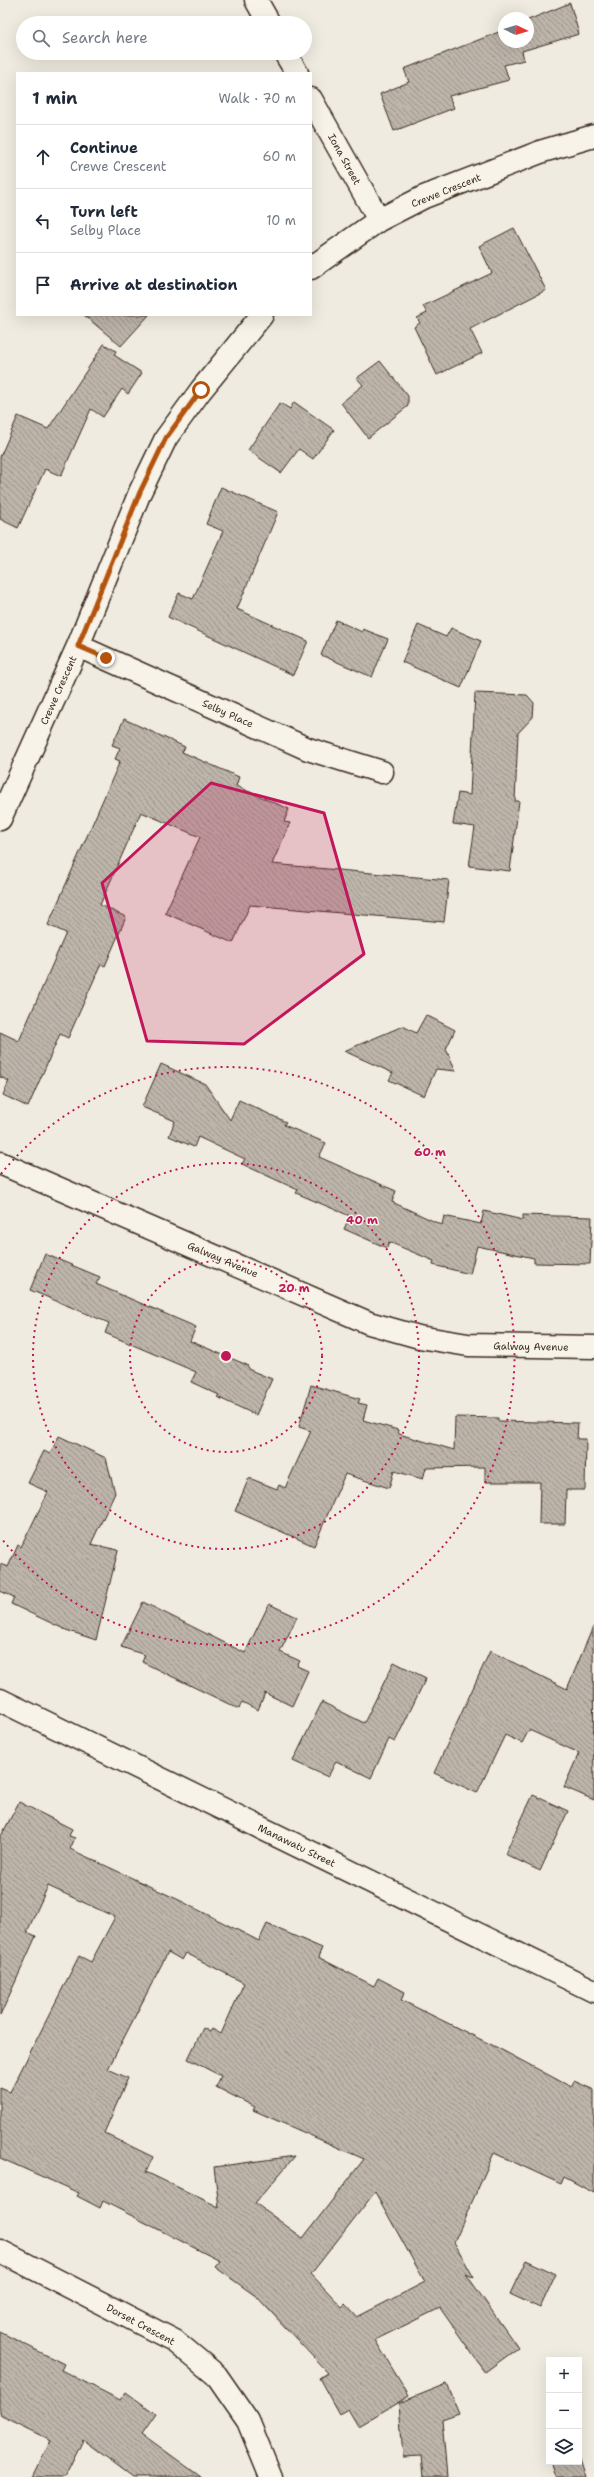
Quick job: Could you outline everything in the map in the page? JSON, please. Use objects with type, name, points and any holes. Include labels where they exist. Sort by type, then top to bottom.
[{"type":"street","points":[[256,0],[265,16]]},
{"type":"street","points":[[290,60],[296,72]]},
{"type":"street","name":"Iona Street","points":[[312,101],[379,220]]},
{"type":"street","name":"Crewe Crescent","points":[[312,267],[379,220],[424,197],[543,151],[594,136]]},
{"type":"street","name":"Crewe Crescent","points":[[0,819],[78,646],[140,492],[166,438],[206,384],[261,316]]},
{"type":"street","name":"Selby Place","points":[[78,646],[308,749],[382,772]]},
{"type":"street","name":"Galway Avenue","points":[[0,1163],[369,1323],[419,1337],[468,1345],[594,1347]]},
{"type":"street","name":"Manawatu Street","points":[[0,1700],[594,1991]]},
{"type":"street","name":"Dorset Crescent","points":[[0,2251],[175,2341],[216,2375],[248,2421],[271,2477]]},
{"type":"highlighted area","points":[[211,783],[324,813],[364,954],[244,1044],[147,1041],[102,883]]},
{"type":"building","points":[[570,3],[579,34],[534,47],[534,18]]},
{"type":"building","points":[[498,32],[498,48],[532,48],[522,51],[524,60],[504,65],[509,80],[449,96],[454,108],[394,131],[380,94],[409,82],[404,69]]},
{"type":"building","points":[[514,228],[546,290],[470,329],[482,353],[437,375],[414,327],[420,323],[417,318],[427,313],[423,306],[492,273],[479,246]]},
{"type":"building","points":[[85,316],[148,316],[121,346]]},
{"type":"building","points":[[104,344],[116,351],[114,355],[142,373],[128,394],[122,389],[103,417],[91,409],[61,476],[45,469],[18,528],[0,519],[0,457],[18,416],[48,429]]},
{"type":"building","points":[[380,361],[408,396],[408,406],[368,438],[341,403],[363,385],[357,378]]},
{"type":"building","points":[[294,402],[334,430],[313,459],[299,449],[281,473],[248,450],[280,403],[290,409]]},
{"type":"building","points":[[221,487],[278,512],[237,609],[308,641],[293,675],[168,617],[179,593],[193,599],[223,531],[206,524]]},
{"type":"building","points":[[336,620],[362,632],[363,629],[388,639],[372,677],[321,655]]},
{"type":"building","points":[[418,625],[446,637],[451,628],[481,641],[461,688],[402,662]]},
{"type":"building","points":[[475,693],[527,695],[534,703],[533,717],[518,733],[515,801],[519,801],[510,871],[469,866],[475,827],[453,824],[458,793],[470,795]]},
{"type":"building","points":[[124,719],[185,747],[182,752],[239,777],[236,786],[289,809],[284,822],[290,823],[272,864],[449,880],[444,922],[250,905],[233,943],[165,913],[200,837],[141,812],[100,905],[126,917],[105,966],[101,964],[68,1038],[60,1034],[28,1107],[3,1095],[9,1081],[0,1077],[0,1032],[19,1041],[66,933],[48,925],[120,761],[115,759],[120,748],[112,745]]},
{"type":"building","points":[[426,1015],[455,1030],[446,1049],[456,1071],[436,1069],[424,1096],[389,1080],[393,1073],[344,1051],[403,1026],[416,1033]]},
{"type":"building","points":[[161,1064],[205,1084],[230,1120],[239,1100],[286,1122],[284,1125],[326,1143],[319,1157],[396,1191],[392,1202],[442,1225],[444,1216],[481,1224],[484,1211],[523,1220],[523,1215],[592,1217],[590,1264],[534,1263],[534,1258],[477,1246],[470,1274],[433,1265],[434,1261],[389,1242],[387,1248],[344,1229],[350,1216],[296,1193],[298,1190],[242,1164],[245,1159],[198,1137],[194,1147],[169,1136],[175,1121],[142,1107]]},
{"type":"building","points":[[45,1254],[100,1277],[96,1284],[196,1327],[190,1341],[247,1365],[250,1370],[272,1379],[256,1415],[217,1397],[219,1395],[191,1382],[196,1372],[105,1333],[109,1323],[30,1290]]},
{"type":"building","points":[[311,1385],[360,1399],[358,1403],[367,1405],[363,1420],[398,1430],[399,1434],[454,1450],[455,1417],[498,1418],[498,1421],[578,1423],[577,1439],[586,1439],[585,1490],[566,1490],[565,1524],[539,1524],[540,1482],[485,1482],[485,1467],[426,1468],[423,1479],[394,1471],[389,1488],[345,1474],[314,1546],[235,1511],[249,1478],[277,1489],[279,1485],[285,1488],[311,1431],[299,1427]]},
{"type":"building","points":[[59,1436],[106,1458],[115,1493],[91,1544],[118,1550],[96,1640],[66,1630],[11,1604],[14,1597],[0,1591],[0,1564],[8,1567],[18,1545],[21,1547],[48,1492],[28,1483],[44,1451],[50,1454]]},
{"type":"building","points":[[143,1602],[245,1653],[269,1604],[297,1617],[280,1652],[300,1661],[297,1666],[308,1671],[292,1706],[265,1693],[258,1710],[242,1702],[239,1709],[142,1662],[145,1655],[121,1647]]},
{"type":"building","points":[[593,1627],[594,1800],[564,1787],[579,1753],[529,1730],[522,1743],[505,1735],[477,1793],[434,1773],[490,1651],[567,1689]]},
{"type":"building","points":[[394,1662],[426,1678],[395,1742],[389,1739],[371,1778],[336,1761],[328,1777],[293,1761],[322,1702],[364,1723]]},
{"type":"building","points":[[533,1795],[568,1811],[540,1871],[505,1854]]},
{"type":"building","points":[[19,1802],[72,1829],[69,1836],[75,1838],[70,1849],[181,1901],[259,1941],[267,1924],[322,1948],[318,1957],[374,1986],[378,1978],[405,1992],[401,2000],[498,2048],[571,2087],[574,2081],[594,2090],[594,2193],[564,2177],[561,2184],[494,2153],[454,2242],[474,2278],[466,2274],[518,2348],[485,2372],[440,2308],[375,2340],[409,2396],[358,2426],[348,2409],[339,2414],[319,2378],[328,2373],[257,2297],[215,2267],[220,2261],[103,2201],[100,2208],[77,2196],[79,2193],[0,2158],[0,2088],[10,2092],[79,1956],[91,1962],[115,1917],[48,1886],[27,1932],[36,1936],[0,2016],[0,1838]],"holes":[[[168,1952],[182,1960],[186,1953],[244,1983],[221,2034],[212,2029],[210,2032],[203,2028],[188,2059],[221,2076],[216,2087],[255,2107],[253,2110],[364,2159],[303,2238],[255,2203],[295,2156],[214,2167],[219,2207],[146,2172],[153,2157],[104,2133],[128,2078],[108,2069]],[[375,2192],[425,2282],[357,2317],[345,2304],[342,2307],[311,2274]]]},
{"type":"building","points":[[526,2260],[556,2274],[540,2308],[510,2294]]},
{"type":"building","points":[[0,2332],[64,2364],[61,2370],[120,2400],[126,2392],[156,2414],[142,2434],[201,2477],[133,2477],[83,2440],[65,2477],[33,2477],[51,2440],[0,2415]]},
{"type":"building","points":[[447,2384],[459,2413],[442,2419],[447,2477],[423,2477],[421,2456],[403,2457],[399,2403]]},
{"type":"building","points":[[552,2465],[581,2465],[585,2477],[556,2477]]},
{"type":"route","points":[[106,658],[78,646],[140,492],[166,438],[201,390]]}]
